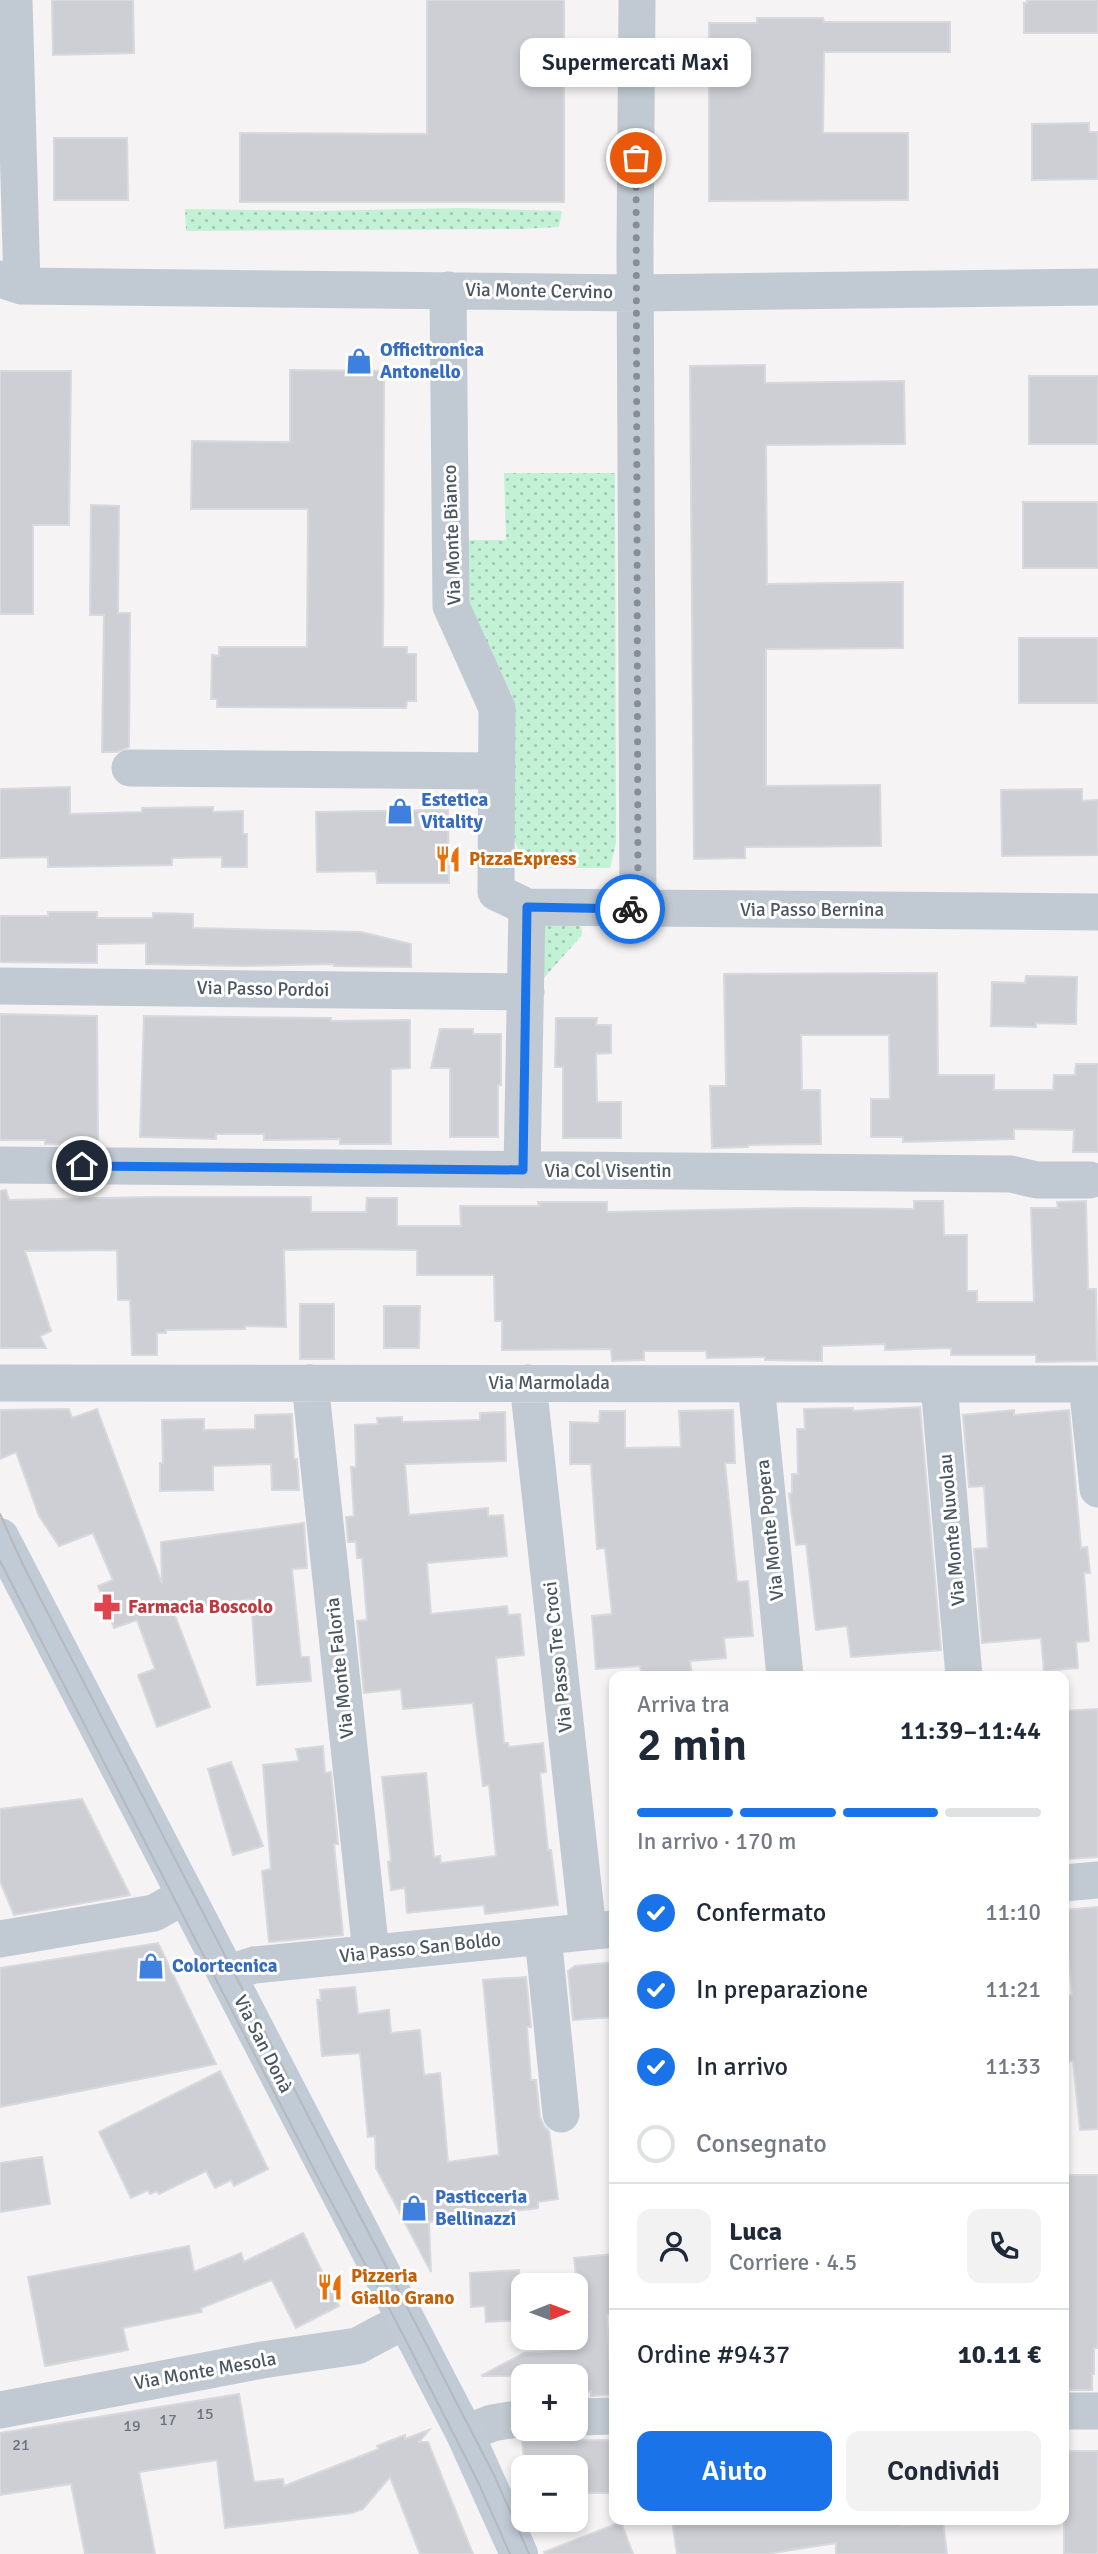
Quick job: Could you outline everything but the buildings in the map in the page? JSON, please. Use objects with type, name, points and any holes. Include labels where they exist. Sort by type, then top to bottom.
[{"type":"main road","name":"Via San Donà","points":[[0,1537],[465,2434],[519,2554]]},
{"type":"street","name":"Via Monte Cervino","points":[[14,0],[7,287],[635,293],[1098,287]]},
{"type":"street","points":[[637,0],[635,293],[638,910]]},
{"type":"street","name":"Via Monte Bianco","points":[[448,290],[451,606],[497,708],[496,892],[527,907]]},
{"type":"street","points":[[130,768],[496,771]]},
{"type":"street","points":[[523,1170],[527,907]]},
{"type":"street","name":"Via Passo Bernina","points":[[527,907],[1098,912]]},
{"type":"street","name":"Via Passo Pordoi","points":[[0,986],[526,992]]},
{"type":"street","name":"Via Col Visentin","points":[[0,1165],[1011,1174],[1037,1180],[1090,1180]]},
{"type":"street","name":"Via Marmolada","points":[[0,1383],[1093,1384]]},
{"type":"street","name":"Via Monte Faloria","points":[[310,1383],[371,1953]]},
{"type":"street","name":"Via Passo Tre Croci","points":[[528,1383],[601,1930]]},
{"type":"street","name":"Via Monte Popera","points":[[755,1384],[784,1671]]},
{"type":"street","name":"Via Monte Nuvolau","points":[[939,1384],[964,1671]]},
{"type":"street","points":[[1093,1384],[1098,1489]]},
{"type":"street","points":[[1069,1883],[1098,1880]]},
{"type":"street","points":[[0,1939],[154,1913],[186,1895]]},
{"type":"street","name":"Via Passo San Boldo","points":[[226,1974],[254,1965],[601,1930]]},
{"type":"street","points":[[543,1936],[561,2114]]},
{"type":"street","name":"Via Monte Mesola","points":[[0,2410],[262,2360],[357,2346],[406,2320]]},
{"type":"street","points":[[1069,2411],[1098,2411]]},
{"type":"street","points":[[588,2417],[609,2416]]},
{"type":"street","points":[[465,2434],[492,2423],[511,2420]]},
{"type":"green space","points":[[460,208],[562,211],[559,227],[522,229],[186,231],[185,209],[315,211]]},
{"type":"green space","points":[[504,473],[615,473],[616,843],[610,868],[526,868],[511,833],[512,695],[468,604],[467,540],[506,540]]},
{"type":"green space","points":[[527,907],[580,914],[582,935],[543,979]]},
{"type":"tram line","points":[[0,1514],[24,1567],[494,2475],[529,2554]]},
{"type":"tram line","points":[[0,1561],[320,2181],[398,2325],[478,2482],[510,2554]]},
{"type":"way so far","points":[[630,909],[638,910],[636,158]]},
{"type":"place","name":"Supermercati Maxi","points":[[636,158]]},
{"type":"place","name":"Officitronica Antonello","points":[[359,361]]},
{"type":"place","name":"Estetica Vitality","points":[[400,811]]},
{"type":"place","name":"PizzaExpress","points":[[448,859]]},
{"type":"place","name":"Farmacia Boscolo","points":[[107,1607]]},
{"type":"place","name":"Colortecnica","points":[[151,1966]]},
{"type":"place","name":"Pasticceria Bellinazzi","points":[[414,2208]]},
{"type":"place","name":"Pizzeria Giallo Grano","points":[[330,2287]]},
{"type":"route","points":[[82,1166],[523,1170],[527,907],[630,909]]}]
